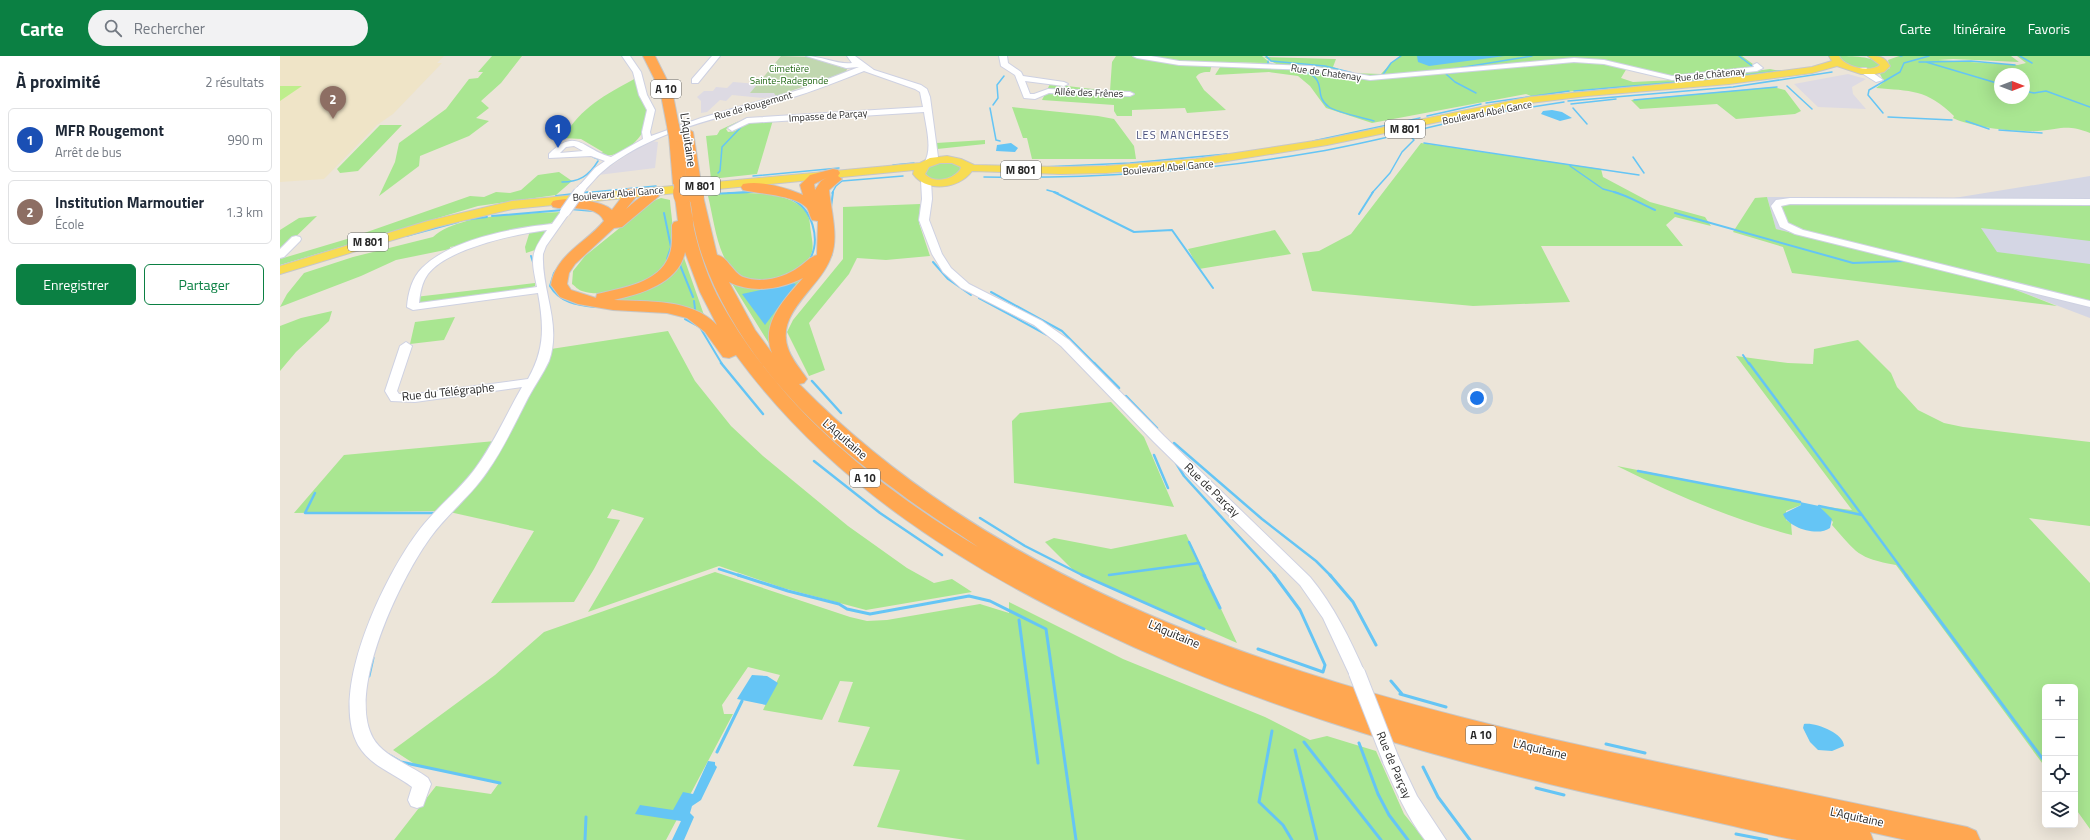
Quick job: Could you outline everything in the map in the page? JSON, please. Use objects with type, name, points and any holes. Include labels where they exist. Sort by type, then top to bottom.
[{"type":"highway","name":"L'Aquitaine","points":[[649,56],[660,74],[678,127],[694,258],[712,302],[740,348],[779,398],[811,431],[850,466],[894,501],[951,540],[1068,607],[1179,657],[1310,706],[1435,744],[1597,783],[1860,840]]},
{"type":"highway","points":[[708,248],[730,276],[742,282],[767,284],[792,277],[813,265],[820,252],[820,230],[807,188],[808,182],[815,177],[834,176]]},
{"type":"highway","points":[[819,415],[783,356],[779,347],[778,330],[789,306],[822,263],[826,246],[822,190],[834,176]]},
{"type":"highway","points":[[748,187],[788,193],[799,197],[813,206]]},
{"type":"highway","name":"L'Aquitaine","points":[[687,194],[725,292],[745,327],[780,374],[819,415],[865,456],[904,486],[988,542],[1048,576],[1114,608],[1240,661],[1340,695],[1477,734],[1631,769],[1967,840]]},
{"type":"highway","points":[[652,196],[582,254],[570,268],[565,281],[571,291],[587,296],[610,296],[640,287],[660,276],[673,263],[677,254],[680,244],[679,226],[687,194]]},
{"type":"highway","points":[[627,216],[632,196]]},
{"type":"highway","points":[[632,196],[612,221],[564,268],[559,278],[559,286],[561,290],[570,296],[583,300],[666,308],[697,316],[709,326],[739,366],[779,398]]},
{"type":"highway","points":[[562,208],[602,209],[609,214],[612,221]]},
{"type":"main road","name":"M 801","points":[[1835,59],[1848,67],[1863,70],[1877,70],[1885,66],[1886,58],[1872,56]]},
{"type":"main road","name":"Boulevard Abel Gance","points":[[963,172],[1001,170],[1076,170],[1154,165],[1235,157],[1327,142],[1464,111],[1524,100],[1600,91],[1750,78],[1816,68],[1835,59]]},
{"type":"main road","name":"Boulevard Abel Gance","points":[[963,172],[975,174],[1102,172],[1237,161],[1331,146],[1474,113],[1535,103],[1611,94],[1731,84],[1848,67]]},
{"type":"main road","name":"M 801","points":[[945,160],[958,161],[963,172],[942,182],[925,171],[945,160]]},
{"type":"main road","name":"Boulevard Abel Gance","points":[[280,270],[456,218],[526,203],[632,196],[834,176],[901,174],[925,171]]},
{"type":"main road","name":"Boulevard Abel Gance","points":[[456,218],[562,208],[632,196],[652,196],[808,182]]},
{"type":"street","points":[[626,56],[637,72],[643,95],[651,110],[646,132],[648,140]]},
{"type":"street","points":[[695,81],[708,63],[716,56]]},
{"type":"street","points":[[810,56],[859,68]]},
{"type":"street","name":"Rue de Parçay","points":[[851,56],[859,68],[922,89],[926,94],[933,157],[925,171],[927,199],[924,214],[927,231],[937,254],[947,270],[965,286],[1038,323],[1065,343],[1159,439],[1305,582],[1338,628],[1408,799],[1416,813],[1437,840]]},
{"type":"street","name":"Allée des Frênes","points":[[1003,56],[1004,64],[1018,74],[1026,95],[1032,98],[1049,91],[1130,94]]},
{"type":"street","name":"Rue de Chatenay","points":[[1137,56],[1179,63],[1310,68],[1370,78],[1443,73]]},
{"type":"street","name":"Rue de Châtenay","points":[[1443,73],[1542,61],[1586,60],[1612,63],[1662,77],[1677,78],[1755,70],[1759,68],[1757,65]]},
{"type":"street","name":"Rue de Rougemont","points":[[678,127],[830,82],[859,68]]},
{"type":"street","points":[[1020,78],[1085,86]]},
{"type":"street","name":"Impasse de Parçay","points":[[732,128],[747,121],[927,109]]},
{"type":"street","points":[[417,800],[422,784],[414,777],[384,761],[371,750],[363,738],[358,723],[358,688],[378,619],[396,581],[415,547],[445,511],[464,492],[483,468],[541,365],[547,348],[548,339],[538,254],[556,226],[562,208],[592,176],[612,160],[648,140],[678,127]]},
{"type":"street","points":[[933,150],[936,156],[945,160]]},
{"type":"street","points":[[594,153],[612,160]]},
{"type":"street","points":[[927,199],[935,187],[942,182]]},
{"type":"street","points":[[2090,202],[1790,201],[1779,202],[1776,206],[1784,225],[1799,232],[2090,304]]},
{"type":"street","points":[[543,289],[413,307],[414,293],[422,275],[432,265],[451,253],[525,230],[556,226]]},
{"type":"street","points":[[280,255],[296,239]]},
{"type":"street","name":"Rue du Télégraphe","points":[[406,346],[391,391],[395,398],[415,398],[531,382]]},
{"type":"shaded area","points":[[280,56],[444,56],[437,63],[442,63],[393,114],[377,125],[324,179],[280,182]]},
{"type":"shaded area","points":[[1848,74],[1866,79],[1852,87],[1853,94],[1866,109],[1818,107],[1794,84]]},
{"type":"shaded area","points":[[733,82],[758,84],[750,93],[774,93],[776,96],[763,98],[732,95],[726,101],[720,100],[707,112],[701,113],[701,101],[697,97],[704,91],[713,91],[716,87],[727,88]]},
{"type":"shaded area","points":[[652,141],[658,142],[655,168],[598,175],[636,149]]},
{"type":"shaded area","points":[[2090,176],[2090,318],[2003,285],[1776,229],[1767,197],[1954,198]]},
{"type":"green space","points":[[492,56],[522,56],[501,83],[481,101],[489,108],[476,118],[489,121],[469,136],[420,156],[419,166],[379,196],[395,162],[399,143],[446,109],[469,79],[478,78],[483,72],[478,72]]},
{"type":"green space","name":"Cimetière Sainte-Radegonde","points":[[781,56],[808,57],[847,69],[846,72],[776,96],[774,93],[750,93]]},
{"type":"green space","points":[[1116,56],[1137,56],[1153,59],[1155,56],[1262,56],[1270,63],[1210,62],[1212,64],[1210,72],[1199,74],[1196,77],[1204,90],[1226,110],[1187,113],[1185,108],[1132,110],[1132,116],[1117,116],[1114,111],[1114,105],[1042,100],[1050,84],[1110,91],[1112,62]]},
{"type":"green space","points":[[1401,56],[1742,56],[1757,67],[1680,78],[1627,68],[1621,78],[1633,82],[1695,79],[1770,69],[1780,71],[1701,82],[1592,89],[1531,96],[1526,94],[1372,123],[1326,108],[1310,86],[1298,76],[1269,72],[1215,75],[1222,64],[1278,65],[1264,57],[1336,59],[1333,67],[1350,73],[1381,74],[1391,63]]},
{"type":"green space","points":[[1838,56],[1868,58],[1880,65],[1869,69],[1857,68],[1846,63]]},
{"type":"green space","points":[[1899,56],[2011,56],[2019,62],[1953,59],[1938,60],[2018,65],[2026,63],[2017,56],[2090,56],[2090,133],[2069,128],[2038,131],[2007,130],[1983,127],[1962,121],[1953,118],[1954,116],[1944,107],[1926,96],[1909,91],[1876,88],[1884,82],[1880,74],[1890,68],[1888,60]]},
{"type":"green space","points":[[636,78],[639,95],[648,111],[643,131],[634,143],[624,151],[611,155],[605,155],[599,154],[603,152],[581,139],[563,138],[570,127],[586,110],[604,96]]},
{"type":"green space","points":[[280,86],[302,86],[280,101]]},
{"type":"green space","points":[[1773,87],[1785,90],[1801,111],[1795,114],[1736,119],[1717,104],[1640,109],[1631,100]]},
{"type":"green space","points":[[1012,107],[1114,119],[1134,146],[1136,159],[1032,159],[1027,138],[1023,138]]},
{"type":"green space","points":[[773,120],[757,174],[711,179],[706,136],[717,135],[720,130],[739,121],[726,129],[728,132],[735,131],[743,124]]},
{"type":"green space","points":[[380,125],[402,125],[358,171],[340,173],[337,169]]},
{"type":"green space","points":[[985,140],[985,144],[937,149],[936,143]]},
{"type":"green space","points":[[1421,143],[1601,169],[1603,177],[1650,202],[1705,217],[1711,226],[1675,217],[1666,225],[1683,246],[1541,246],[1570,302],[1473,306],[1312,291],[1302,253],[1319,251],[1351,234]]},
{"type":"green space","points":[[947,162],[959,166],[961,169],[959,173],[946,179],[936,180],[932,179],[925,172],[929,167],[937,163]]},
{"type":"green space","points":[[559,172],[572,181],[556,195],[478,206],[280,265],[280,259],[347,239],[470,196],[484,197],[496,192],[510,193],[521,190],[538,175]]},
{"type":"green space","points":[[730,193],[749,193],[783,197],[801,206],[809,218],[813,245],[811,255],[804,264],[785,274],[762,280],[742,278],[735,274],[724,257],[720,247],[708,196]]},
{"type":"green space","points":[[1767,197],[1776,229],[2003,285],[2057,306],[1792,273],[1783,247],[1733,232],[1755,198]]},
{"type":"green space","points":[[661,198],[670,200],[673,229],[673,244],[669,258],[663,267],[654,275],[643,281],[618,291],[592,293],[578,289],[572,284],[573,271],[585,256],[653,201]]},
{"type":"green space","points":[[2090,202],[2090,241],[1981,228],[1997,252],[2090,264],[2090,302],[1805,231],[1788,224],[1779,208],[1781,203]]},
{"type":"green space","points":[[920,204],[919,223],[930,256],[886,260],[857,258],[849,274],[809,323],[825,370],[809,376],[787,332],[793,320],[843,259],[843,207]]},
{"type":"green space","points":[[562,212],[553,222],[548,224],[479,242],[450,247],[450,249],[396,260],[361,276],[280,307],[287,294],[304,273],[353,257],[433,237],[444,229],[459,223],[512,214]]},
{"type":"green space","points":[[317,216],[280,252],[280,230],[299,218]]},
{"type":"green space","points":[[547,229],[535,250],[526,253],[525,247],[530,231]]},
{"type":"green space","points":[[1275,230],[1291,254],[1199,269],[1188,249]]},
{"type":"green space","points":[[683,255],[704,315],[681,307],[604,299],[624,296]]},
{"type":"green space","points":[[807,273],[773,350],[731,282],[743,285]]},
{"type":"green space","points":[[535,283],[535,286],[531,288],[419,304],[415,297]]},
{"type":"green space","points":[[332,311],[329,321],[296,352],[280,371],[280,326],[301,318]]},
{"type":"green space","points":[[455,317],[444,340],[410,344],[415,322]]},
{"type":"green space","points":[[668,331],[695,381],[731,426],[763,456],[848,526],[907,568],[934,583],[952,579],[972,592],[866,610],[783,588],[719,566],[588,612],[644,518],[612,509],[607,518],[620,520],[594,569],[574,602],[491,603],[534,531],[445,511],[473,486],[551,349]]},
{"type":"green space","points":[[1858,340],[1891,373],[1897,387],[1918,410],[1944,423],[1963,427],[2090,442],[2090,526],[2029,518],[2090,583],[2090,829],[2078,812],[2078,684],[2042,684],[2042,763],[1896,565],[1865,557],[1853,548],[1832,525],[1833,522],[1819,506],[1852,510],[1736,356],[1788,363],[1813,364],[1814,349]]},
{"type":"green space","points":[[1111,402],[1144,437],[1174,507],[1014,483],[1012,421],[1020,413]]},
{"type":"green space","points":[[495,441],[468,483],[439,511],[294,513],[344,455]]},
{"type":"green space","points":[[1617,466],[1800,502],[1801,505],[1786,511],[1786,520],[1791,523],[1792,535],[1725,514],[1659,486]]},
{"type":"green space","points":[[1186,534],[1237,643],[1075,572],[1045,542],[1054,538],[1111,549]]},
{"type":"green space","points":[[715,572],[850,617],[867,621],[887,620],[980,604],[1009,613],[1009,602],[1123,659],[1265,717],[1310,740],[1327,736],[1376,751],[1404,814],[1425,840],[966,840],[877,827],[900,770],[853,766],[870,727],[838,722],[853,682],[840,681],[822,720],[763,710],[780,675],[748,667],[722,705],[724,714],[733,714],[666,840],[394,840],[436,786],[491,794],[499,783],[416,765],[393,750],[495,675],[544,632]]},
{"type":"water","points":[[1417,56],[1505,56],[1429,66],[1418,62]]},
{"type":"water","points":[[1552,110],[1562,112],[1572,118],[1560,121],[1541,114],[1543,111]]},
{"type":"water","points":[[1011,143],[1018,148],[1015,152],[996,151],[997,145]]},
{"type":"water","points":[[793,283],[796,284],[765,325],[742,294]]},
{"type":"water","points":[[1800,502],[1819,506],[1832,519],[1830,528],[1825,531],[1818,532],[1804,530],[1786,519],[1783,514],[1801,505]]},
{"type":"water","points":[[752,675],[767,676],[778,683],[766,705],[737,699]]},
{"type":"water","points":[[1804,724],[1815,725],[1828,729],[1843,741],[1844,746],[1832,751],[1818,750],[1810,742],[1803,728]]},
{"type":"water","points":[[708,761],[715,762],[717,767],[701,800],[692,806],[690,813],[694,817],[684,840],[672,840],[681,821],[635,814],[640,805],[673,810],[683,792],[693,794]]},
{"type":"waterway","points":[[1266,56],[1271,61],[1325,66],[1353,73]]},
{"type":"waterway","points":[[1382,76],[1391,63],[1401,56]]},
{"type":"waterway","points":[[1446,70],[1532,56]]},
{"type":"waterway","points":[[1739,56],[1752,66]]},
{"type":"waterway","points":[[1883,113],[1868,95],[1869,90],[1900,72],[1904,63],[1929,56]]},
{"type":"waterway","points":[[2020,56],[2032,63]]},
{"type":"waterway","points":[[1926,62],[1971,61],[2015,65]]},
{"type":"waterway","points":[[1919,62],[1926,62]]},
{"type":"waterway","points":[[1926,62],[1994,82]]},
{"type":"waterway","points":[[1251,64],[1268,64]]},
{"type":"waterway","points":[[1268,64],[1279,65]]},
{"type":"waterway","points":[[1297,69],[1315,77],[1318,82],[1321,97],[1329,107],[1344,113],[1374,121]]},
{"type":"waterway","points":[[1574,91],[1714,79],[1781,71]]},
{"type":"waterway","points":[[1451,73],[1461,72]]},
{"type":"waterway","points":[[1568,101],[1733,87],[1832,72]]},
{"type":"waterway","points":[[1643,73],[1675,78],[1725,74]]},
{"type":"waterway","points":[[1446,74],[1455,82],[1476,93]]},
{"type":"waterway","points":[[993,105],[998,98],[997,85],[1004,76]]},
{"type":"waterway","points":[[1365,76],[1375,76]]},
{"type":"waterway","points":[[1787,86],[1812,109]]},
{"type":"waterway","points":[[1634,100],[1777,87]]},
{"type":"waterway","points":[[1486,103],[1569,91]]},
{"type":"waterway","points":[[2030,92],[2046,91],[2090,107]]},
{"type":"waterway","points":[[1571,104],[1616,99]]},
{"type":"waterway","points":[[1499,112],[1564,102]]},
{"type":"waterway","points":[[1427,116],[1481,104]]},
{"type":"waterway","points":[[990,108],[996,140],[1000,141]]},
{"type":"waterway","points":[[1573,108],[1587,124]]},
{"type":"waterway","points":[[984,177],[1067,177],[1109,175],[1192,169],[1275,159],[1338,148],[1493,113]]},
{"type":"waterway","points":[[1888,117],[1952,120]]},
{"type":"waterway","points":[[1313,141],[1420,118]]},
{"type":"waterway","points":[[1966,121],[1989,129]]},
{"type":"waterway","points":[[718,173],[720,171],[722,147],[743,125]]},
{"type":"waterway","points":[[1999,130],[2042,133]]},
{"type":"waterway","points":[[1372,193],[1390,173],[1402,152],[1414,140],[1412,138]]},
{"type":"waterway","points":[[1424,143],[1639,175]]},
{"type":"waterway","points":[[1042,167],[1130,163],[1227,154]]},
{"type":"waterway","points":[[593,157],[598,159]]},
{"type":"waterway","points":[[1633,157],[1644,173]]},
{"type":"waterway","points":[[562,182],[574,181],[583,177],[591,171],[598,161]]},
{"type":"waterway","points":[[893,165],[914,163]]},
{"type":"waterway","points":[[1570,166],[1603,189],[1618,193]]},
{"type":"waterway","points":[[753,176],[839,168]]},
{"type":"waterway","points":[[832,193],[836,186],[842,181],[903,176]]},
{"type":"waterway","points":[[590,192],[582,193],[656,186]]},
{"type":"waterway","points":[[1047,190],[1058,193]]},
{"type":"waterway","points":[[738,193],[750,192]]},
{"type":"waterway","points":[[738,193],[755,192]]},
{"type":"waterway","points":[[831,207],[833,192]]},
{"type":"waterway","points":[[1054,192],[1134,232],[1172,230],[1213,288]]},
{"type":"waterway","points":[[1359,214],[1373,192]]},
{"type":"waterway","points":[[1614,192],[1655,210]]},
{"type":"waterway","points":[[728,193],[738,193]]},
{"type":"waterway","points":[[712,194],[738,193]]},
{"type":"waterway","points":[[556,196],[573,194]]},
{"type":"waterway","points":[[791,199],[804,209],[812,225],[815,242],[810,259]]},
{"type":"waterway","points":[[570,209],[593,211]]},
{"type":"waterway","points":[[492,216],[563,210]]},
{"type":"waterway","points":[[664,213],[671,247],[667,259]]},
{"type":"waterway","points":[[1675,213],[1853,263],[1904,261]]},
{"type":"waterway","points":[[464,220],[487,217]]},
{"type":"waterway","points":[[406,236],[458,222]]},
{"type":"waterway","points":[[821,274],[832,254]]},
{"type":"waterway","points":[[531,256],[533,262]]},
{"type":"waterway","points":[[933,262],[948,279],[971,295]]},
{"type":"waterway","points":[[680,265],[693,297]]},
{"type":"waterway","points":[[559,266],[554,273],[550,286],[554,292],[564,300],[595,307]]},
{"type":"waterway","points":[[991,292],[1062,331],[1119,388]]},
{"type":"waterway","points":[[979,298],[1047,335]]},
{"type":"waterway","points":[[694,301],[695,309]]},
{"type":"waterway","points":[[685,319],[698,326]]},
{"type":"waterway","points":[[701,329],[722,364]]},
{"type":"waterway","points":[[1743,355],[1749,364]]},
{"type":"waterway","points":[[721,363],[763,414]]},
{"type":"waterway","points":[[1749,363],[1862,515]]},
{"type":"waterway","points":[[812,381],[841,413]]},
{"type":"waterway","points":[[1126,396],[1157,428]]},
{"type":"waterway","points":[[1174,443],[1262,519],[1316,561],[1330,575]]},
{"type":"waterway","points":[[1154,455],[1168,488]]},
{"type":"waterway","points":[[814,461],[880,513],[942,555]]},
{"type":"waterway","points":[[1176,463],[1184,476],[1275,576]]},
{"type":"waterway","points":[[1638,471],[1800,502]]},
{"type":"waterway","points":[[315,493],[305,513],[434,513]]},
{"type":"waterway","points":[[1819,506],[1862,515]]},
{"type":"waterway","points":[[1862,515],[1907,576]]},
{"type":"waterway","points":[[980,518],[1025,546],[1082,575]]},
{"type":"waterway","points":[[1189,542],[1199,563]]},
{"type":"waterway","points":[[1109,575],[1199,563]]},
{"type":"waterway","points":[[1199,563],[1205,576]]},
{"type":"waterway","points":[[719,569],[741,576]]},
{"type":"waterway","points":[[738,575],[788,591],[839,604],[847,609],[870,614],[969,596],[990,601],[1046,629],[1076,840]]},
{"type":"waterway","points":[[1082,575],[1204,629]]},
{"type":"waterway","points":[[1204,575],[1220,608]]},
{"type":"waterway","points":[[1258,649],[1323,672],[1325,665],[1300,610],[1274,575]]},
{"type":"waterway","points":[[1330,575],[1353,602],[1376,645]]},
{"type":"waterway","points":[[1906,575],[2042,758]]},
{"type":"waterway","points":[[1019,620],[1038,763]]},
{"type":"waterway","points":[[369,676],[373,658]]},
{"type":"waterway","points":[[1391,681],[1402,694]]},
{"type":"waterway","points":[[1400,694],[1446,707]]},
{"type":"waterway","points":[[717,752],[742,701]]},
{"type":"waterway","points":[[1272,731],[1259,802],[1283,825],[1292,840]]},
{"type":"waterway","points":[[1304,742],[1381,840]]},
{"type":"waterway","points":[[1359,743],[1378,794],[1389,815],[1408,840]]},
{"type":"waterway","points":[[1606,744],[1645,753]]},
{"type":"waterway","points":[[1295,750],[1317,840]]},
{"type":"waterway","points":[[389,755],[401,762],[500,783]]},
{"type":"waterway","points":[[1423,767],[1438,797],[1470,840]]},
{"type":"waterway","points":[[1536,788],[1564,795]]},
{"type":"waterway","points":[[585,840],[586,817]]},
{"type":"waterway","points":[[1736,834],[1767,840]]},
{"type":"place","name":"Institution Marmoutier","points":[[333,119]]},
{"type":"place","name":"MFR Rougemont","points":[[558,148]]},
{"type":"district","name":"LES MANCHESES","points":[[1183,135]]}]
